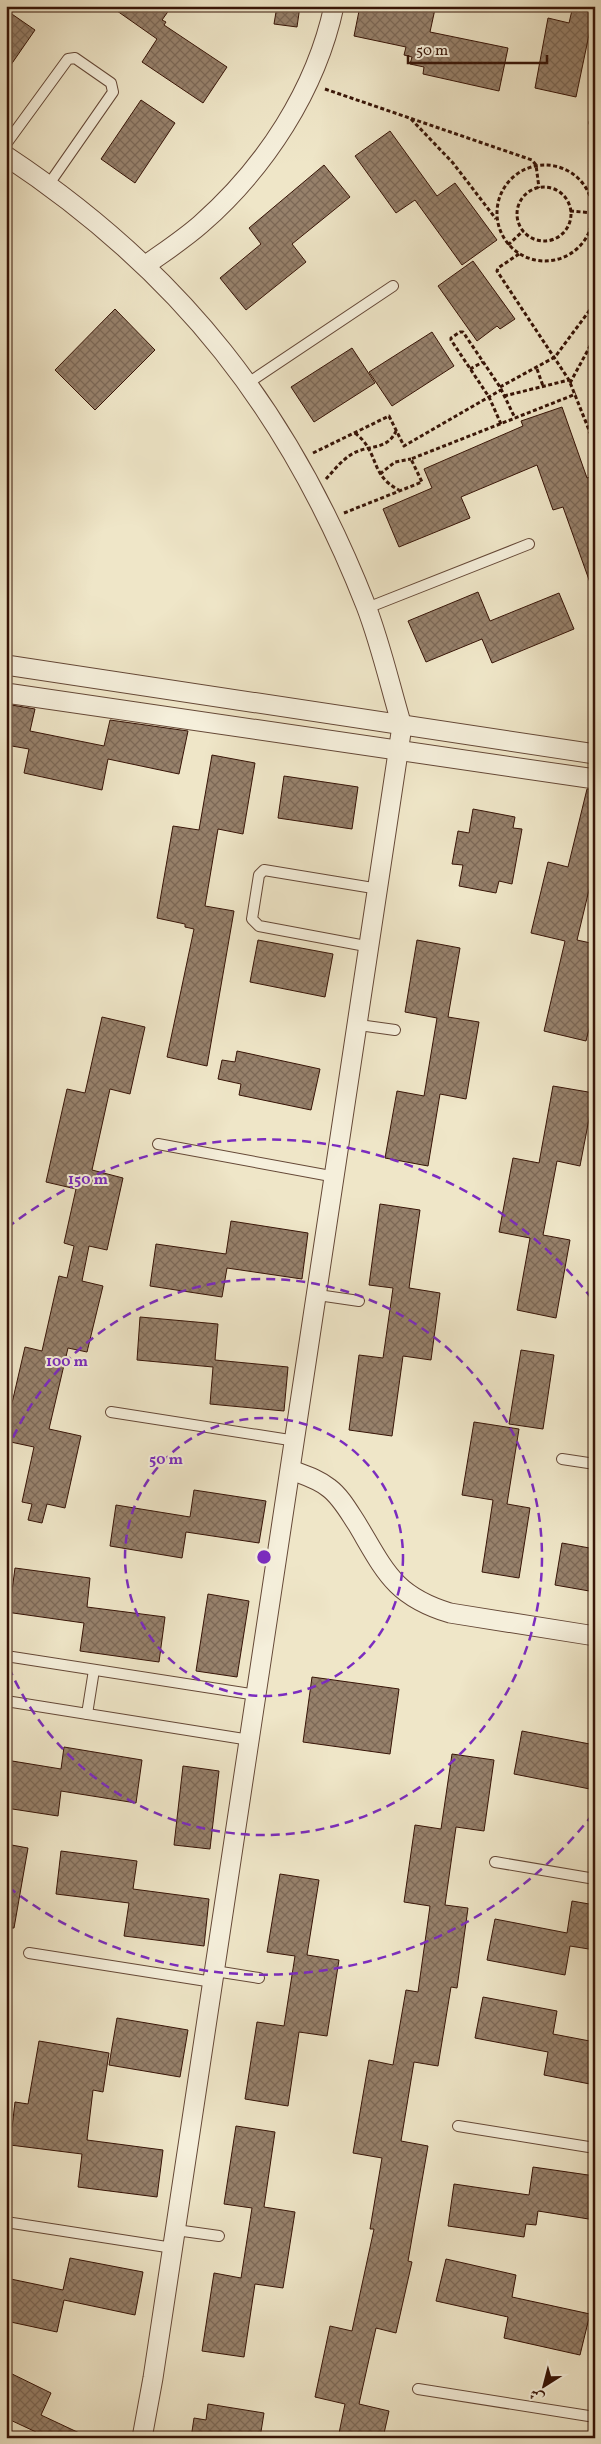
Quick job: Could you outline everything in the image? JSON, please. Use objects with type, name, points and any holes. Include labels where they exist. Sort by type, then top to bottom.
[{"type":"street","points":[[146,265],[201,225],[244,182],[280,134],[308,83],[330,24],[334,6]]},
{"type":"street","points":[[6,156],[49,184],[99,223],[146,265],[200,322],[248,383],[298,460],[329,519],[366,608],[402,726],[380,889],[142,2438]]},
{"type":"street","points":[[6,665],[595,754]]},
{"type":"street","points":[[6,693],[595,779]]},
{"type":"street","points":[[291,1470],[318,1480],[330,1488],[348,1510],[390,1579],[408,1595],[428,1606],[450,1614],[595,1636]]},
{"type":"lane","points":[[6,144],[68,59],[74,58],[111,83],[113,92],[49,184]]},
{"type":"lane","points":[[248,383],[393,286]]},
{"type":"lane","points":[[366,608],[529,544]]},
{"type":"lane","points":[[371,947],[259,926],[252,919],[259,875],[264,870],[380,889]]},
{"type":"lane","points":[[359,1025],[395,1030]]},
{"type":"lane","points":[[158,1144],[336,1177]]},
{"type":"lane","points":[[318,1295],[359,1301]]},
{"type":"lane","points":[[111,1412],[296,1441]]},
{"type":"lane","points":[[562,1459],[595,1464]]},
{"type":"lane","points":[[6,1656],[257,1695]]},
{"type":"lane","points":[[87,1714],[94,1670]]},
{"type":"lane","points":[[6,1701],[250,1740]]},
{"type":"lane","points":[[495,1862],[595,1879]]},
{"type":"lane","points":[[29,1953],[214,1977],[259,1978]]},
{"type":"lane","points":[[458,2126],[595,2148]]},
{"type":"lane","points":[[6,2222],[174,2239],[219,2236]]},
{"type":"lane","points":[[418,2389],[595,2418]]},
{"type":"path","points":[[308,83],[532,160],[536,165],[539,188]]},
{"type":"path","points":[[595,89],[590,124],[594,130],[595,140]]},
{"type":"path","points":[[410,118],[453,164],[496,219],[503,238],[508,245],[518,254],[528,258],[548,261],[568,256],[584,242],[594,213],[589,192],[576,176],[557,166],[536,165],[516,173],[502,189],[498,198],[496,219]]},
{"type":"path","points":[[539,188],[553,189],[560,193],[568,204],[570,211],[568,226],[558,237],[543,241],[535,240],[523,231],[517,216],[518,209],[525,195],[539,188]]},
{"type":"path","points":[[570,211],[594,213]]},
{"type":"path","points":[[508,245],[523,231]]},
{"type":"path","points":[[518,254],[498,268],[497,271],[556,357],[576,394],[595,445]]},
{"type":"path","points":[[298,460],[389,416],[404,446],[489,397],[500,388],[556,357],[595,304]]},
{"type":"path","points":[[501,424],[489,397],[451,340],[460,332],[463,332],[500,388],[515,418]]},
{"type":"path","points":[[504,396],[569,381],[595,337]]},
{"type":"path","points":[[470,370],[483,362]]},
{"type":"path","points":[[537,369],[543,386]]},
{"type":"path","points":[[380,474],[395,462],[411,459],[576,394]]},
{"type":"path","points":[[314,491],[351,454],[386,444],[396,430]]},
{"type":"path","points":[[355,433],[369,448],[385,482],[400,490]]},
{"type":"path","points":[[329,519],[422,482],[411,459]]},
{"type":"building","points":[[110,6],[172,6],[162,20],[166,22],[164,25],[227,67],[203,103],[142,62],[157,39]]},
{"type":"building","points":[[277,6],[300,6],[297,27],[274,24]]},
{"type":"building","points":[[360,6],[422,6],[435,9],[430,32],[508,48],[499,91],[423,74],[424,67],[410,64],[412,57],[404,55],[406,47],[354,36]]},
{"type":"building","points":[[573,6],[595,6],[576,97],[535,88],[548,18],[569,23]]},
{"type":"building","points":[[6,10],[35,30],[6,72]]},
{"type":"building","points":[[141,100],[175,123],[135,183],[101,159]]},
{"type":"building","points":[[390,131],[437,196],[455,183],[497,240],[462,265],[415,200],[396,213],[355,156]]},
{"type":"building","points":[[324,165],[350,197],[292,244],[306,262],[246,310],[220,278],[261,244],[249,228]]},
{"type":"building","points":[[473,261],[515,319],[500,329],[497,326],[477,341],[438,286]]},
{"type":"building","points":[[115,309],[155,350],[95,410],[55,370]]},
{"type":"building","points":[[432,332],[454,366],[392,406],[369,372]]},
{"type":"building","points":[[352,348],[375,383],[314,422],[291,387]]},
{"type":"building","points":[[562,407],[587,478],[595,475],[595,591],[593,591],[563,507],[553,510],[537,465],[461,497],[470,518],[399,547],[383,509],[432,488],[424,469],[523,426],[521,421]]},
{"type":"building","points":[[478,592],[490,621],[559,593],[574,629],[492,663],[482,639],[426,662],[408,621]]},
{"type":"building","points":[[6,704],[35,709],[30,731],[104,746],[110,720],[188,731],[179,774],[108,759],[102,790],[24,773],[29,749],[6,745]]},
{"type":"building","points":[[212,755],[255,763],[243,834],[218,829],[205,906],[234,911],[207,1066],[167,1057],[194,929],[185,927],[185,924],[157,918],[173,826],[199,830]]},
{"type":"building","points":[[284,776],[358,787],[352,829],[278,818]]},
{"type":"building","points":[[587,789],[595,790],[595,865],[577,940],[595,944],[595,1006],[586,1041],[544,1031],[565,941],[531,933],[548,862],[568,867]]},
{"type":"building","points":[[473,809],[515,817],[513,828],[522,829],[512,884],[499,881],[496,893],[459,886],[463,865],[452,864],[458,831],[469,833]]},
{"type":"building","points":[[258,940],[333,954],[325,997],[250,982]]},
{"type":"building","points":[[417,940],[460,948],[448,1017],[479,1022],[466,1099],[440,1094],[428,1166],[385,1158],[397,1091],[424,1096],[437,1018],[405,1012]]},
{"type":"building","points":[[102,1017],[145,1027],[130,1094],[110,1089],[92,1170],[123,1178],[107,1250],[89,1246],[82,1281],[103,1286],[87,1352],[68,1348],[49,1429],[81,1436],[65,1508],[47,1504],[42,1523],[28,1520],[32,1504],[22,1502],[34,1447],[6,1441],[6,1429],[25,1347],[42,1351],[59,1276],[67,1278],[74,1246],[64,1243],[76,1189],[46,1182],[67,1089],[85,1093]]},
{"type":"building","points":[[237,1051],[320,1069],[311,1110],[239,1095],[241,1084],[218,1079],[222,1060],[235,1062]]},
{"type":"building","points":[[553,1086],[594,1093],[580,1166],[557,1161],[543,1235],[570,1240],[556,1318],[517,1310],[530,1238],[499,1232],[513,1158],[539,1163]]},
{"type":"building","points":[[380,1204],[420,1210],[409,1288],[440,1293],[431,1360],[403,1356],[392,1436],[349,1430],[359,1355],[383,1358],[393,1288],[369,1285]]},
{"type":"building","points":[[231,1221],[308,1233],[302,1279],[227,1268],[222,1297],[150,1286],[156,1244],[226,1254]]},
{"type":"building","points":[[140,1317],[218,1324],[215,1360],[288,1367],[284,1411],[210,1404],[213,1367],[137,1360]]},
{"type":"building","points":[[521,1350],[554,1355],[543,1429],[509,1424]]},
{"type":"building","points":[[474,1422],[519,1429],[507,1504],[530,1508],[519,1578],[482,1572],[493,1500],[462,1495]]},
{"type":"building","points":[[194,1490],[266,1501],[259,1543],[186,1532],[182,1558],[110,1546],[116,1505],[190,1517]]},
{"type":"building","points":[[562,1543],[595,1549],[595,1592],[555,1585]]},
{"type":"building","points":[[15,1568],[90,1578],[87,1607],[165,1617],[159,1662],[80,1651],[84,1623],[6,1612],[6,1598],[11,1598]]},
{"type":"building","points":[[208,1594],[249,1601],[237,1677],[196,1671]]},
{"type":"building","points":[[312,1677],[399,1689],[390,1754],[303,1742]]},
{"type":"building","points":[[522,1731],[595,1745],[595,1790],[514,1774]]},
{"type":"building","points":[[64,1747],[142,1760],[136,1803],[61,1791],[58,1816],[6,1808],[6,1760],[61,1769]]},
{"type":"building","points":[[452,1754],[494,1760],[484,1831],[456,1827],[445,1905],[468,1908],[457,1988],[451,1987],[438,2066],[414,2062],[401,2141],[428,2146],[408,2261],[412,2262],[396,2333],[376,2328],[359,2404],[389,2411],[383,2438],[338,2438],[345,2404],[315,2397],[330,2326],[352,2331],[374,2229],[370,2229],[382,2158],[353,2153],[369,2060],[393,2065],[406,1990],[418,1992],[430,1906],[404,1902],[415,1825],[441,1829]]},
{"type":"building","points":[[183,1766],[219,1771],[210,1849],[174,1845]]},
{"type":"building","points":[[6,1844],[28,1848],[14,1928],[6,1928]]},
{"type":"building","points":[[61,1851],[137,1861],[133,1889],[209,1899],[204,1946],[124,1936],[129,1903],[56,1894]]},
{"type":"building","points":[[280,1874],[319,1880],[307,1955],[339,1960],[327,2036],[299,2032],[288,2106],[245,2099],[257,2022],[284,2026],[295,1956],[267,1952]]},
{"type":"building","points":[[572,1901],[595,1905],[595,1950],[570,1946],[565,1975],[487,1960],[495,1919],[567,1933]]},
{"type":"building","points":[[483,1997],[557,2011],[553,2034],[595,2042],[595,2085],[544,2075],[548,2052],[475,2038]]},
{"type":"building","points":[[117,2018],[188,2030],[180,2077],[109,2065]]},
{"type":"building","points":[[39,2041],[109,2053],[103,2092],[93,2090],[87,2140],[163,2150],[157,2197],[78,2187],[82,2154],[10,2145],[15,2102],[28,2104]]},
{"type":"building","points":[[236,2126],[275,2132],[264,2207],[295,2212],[283,2288],[255,2284],[244,2357],[202,2351],[214,2273],[241,2278],[252,2208],[224,2204]]},
{"type":"building","points":[[533,2167],[595,2176],[595,2220],[538,2211],[536,2225],[526,2224],[524,2237],[448,2226],[454,2184],[529,2195]]},
{"type":"building","points":[[70,2258],[143,2272],[135,2315],[64,2300],[57,2332],[6,2321],[6,2278],[63,2290]]},
{"type":"building","points":[[446,2259],[516,2275],[512,2297],[590,2314],[580,2355],[504,2338],[508,2317],[436,2301]]},
{"type":"building","points":[[6,2371],[51,2393],[41,2415],[90,2438],[33,2438],[36,2432],[6,2418]]},
{"type":"building","points":[[208,2404],[264,2413],[260,2438],[191,2438],[194,2418],[206,2420]]}]
